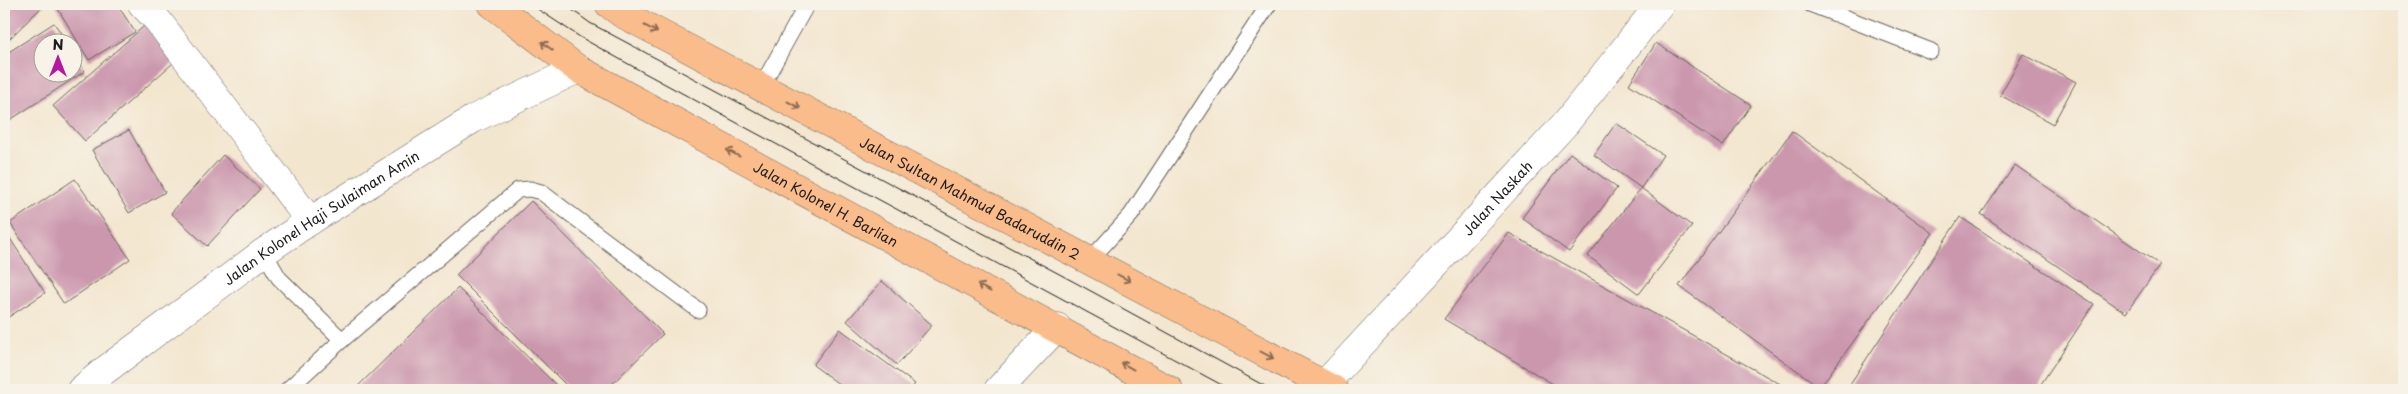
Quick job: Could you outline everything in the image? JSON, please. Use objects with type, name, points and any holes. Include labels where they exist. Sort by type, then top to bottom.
[{"type":"highway","name":"Jalan Kolonel H. Barlian","points":[[492,4],[578,69],[1169,390]]},
{"type":"highway","name":"Jalan Sultan Mahmud Badaruddin 2","points":[[609,4],[621,13],[1329,388]]},
{"type":"street","points":[[142,4],[158,21],[310,221]]},
{"type":"street","name":"Jalan Naskah","points":[[1329,388],[1565,124],[1660,4]]},
{"type":"street","name":"Jalan Kolonel Haji Sulaiman Amin","points":[[82,390],[104,371],[264,252],[310,221],[473,119],[578,69]]},
{"type":"street","points":[[998,390],[1056,327]]},
{"type":"lane","points":[[761,87],[806,4]]},
{"type":"lane","points":[[1090,260],[1132,215],[1269,4]]},
{"type":"lane","points":[[1810,4],[1931,51]]},
{"type":"lane","points":[[287,390],[342,340],[518,190],[530,189],[541,192],[698,310]]},
{"type":"lane","points":[[264,252],[279,278],[342,340]]},
{"type":"building","points":[[4,4],[45,4],[4,44]]},
{"type":"building","points":[[55,4],[117,4],[135,32],[89,60],[82,48],[82,32],[72,32]]},
{"type":"building","points":[[151,20],[182,55],[85,141],[53,106]]},
{"type":"building","points":[[54,23],[60,32],[40,32]]},
{"type":"building","points":[[32,37],[32,82],[68,82],[4,124],[4,55]]},
{"type":"building","points":[[1656,43],[1751,105],[1723,146],[1629,84]]},
{"type":"building","points":[[2023,54],[2076,82],[2053,124],[2000,95]]},
{"type":"building","points":[[1616,123],[1663,155],[1641,188],[1594,155]]},
{"type":"building","points":[[129,130],[165,192],[129,213],[92,150]]},
{"type":"building","points":[[1792,131],[1933,233],[1820,387],[1679,286]]},
{"type":"building","points":[[1570,153],[1617,188],[1569,252],[1522,218]]},
{"type":"building","points":[[223,155],[260,189],[207,246],[171,213]]},
{"type":"building","points":[[2015,165],[2160,265],[2126,313],[1981,214]]},
{"type":"building","points":[[75,179],[130,259],[64,304],[10,223]]},
{"type":"building","points":[[1641,188],[1692,226],[1639,294],[1588,256]]},
{"type":"building","points":[[531,201],[663,334],[606,390],[571,390],[456,275]]},
{"type":"building","points":[[1960,217],[2094,304],[2037,390],[1846,390]]},
{"type":"building","points":[[4,229],[45,293],[4,320]]},
{"type":"building","points":[[1509,233],[1782,385],[1779,390],[1563,390],[1444,319]]},
{"type":"building","points":[[882,281],[932,325],[897,365],[847,321]]},
{"type":"building","points":[[458,288],[561,390],[354,390]]},
{"type":"building","points":[[840,329],[915,384],[910,390],[847,390],[813,365]]},
{"type":"building","points":[[669,384],[676,390],[663,390]]},
{"type":"tram line","points":[[530,4],[580,37],[641,71],[1231,390]]},
{"type":"tram line","points":[[564,4],[590,23],[1272,390]]}]
